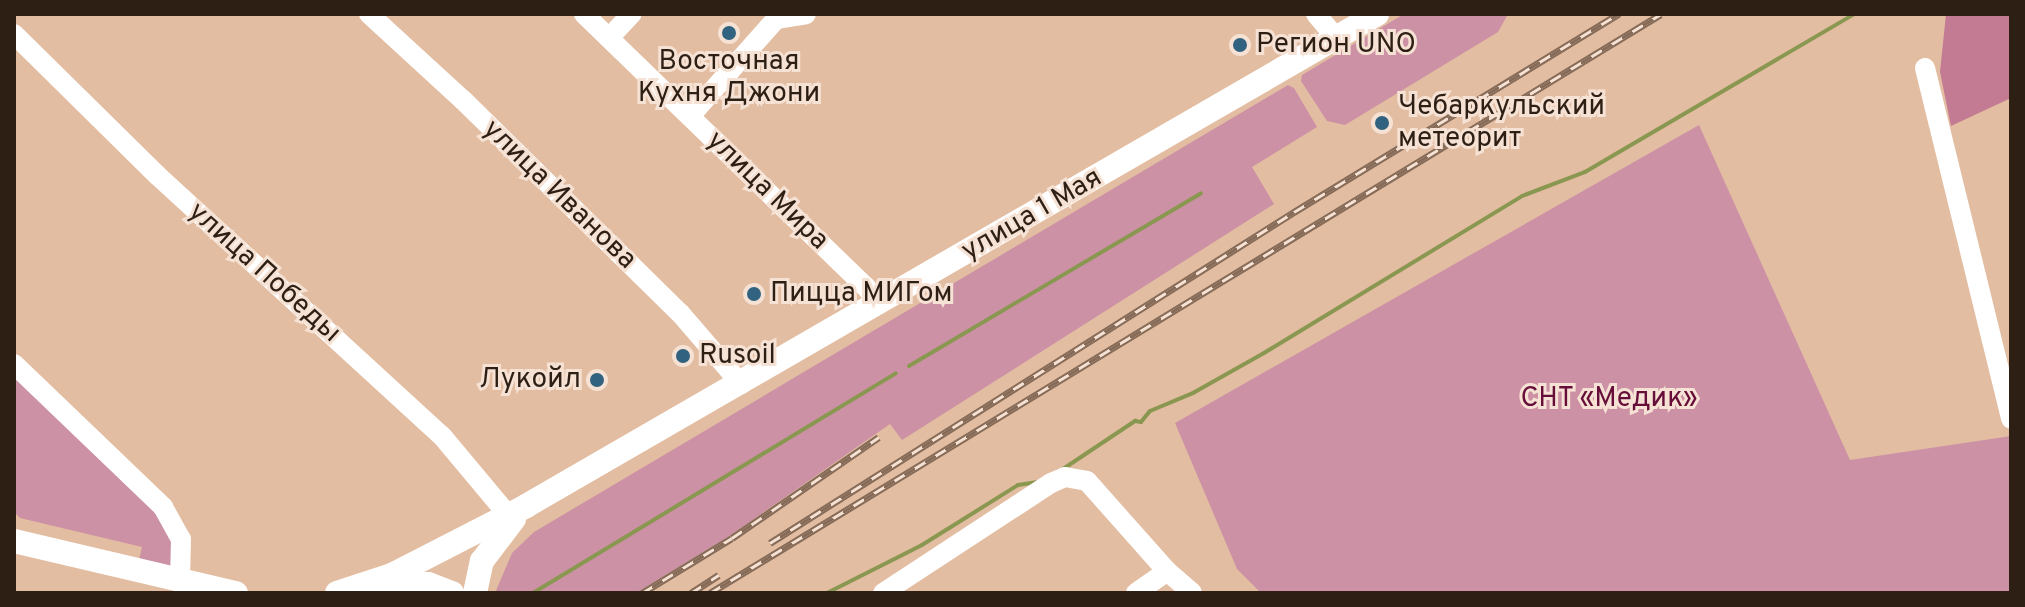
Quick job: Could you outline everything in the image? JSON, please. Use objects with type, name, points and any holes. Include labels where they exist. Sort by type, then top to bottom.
[{"type":"main road","name":"улица 1 Мая","points":[[362,587],[518,511],[1377,14]]},
{"type":"main road","points":[[475,587],[491,545],[518,511]]},
{"type":"main road","points":[[14,541],[236,593]]},
{"type":"main road","points":[[456,543],[469,560],[475,587]]},
{"type":"main road","points":[[433,555],[438,572],[452,593]]},
{"type":"main road","points":[[337,593],[362,587],[412,583],[428,584],[452,593]]},
{"type":"street","name":"улица Иванова","points":[[369,14],[463,100],[680,313],[741,384]]},
{"type":"street","name":"улица Мира","points":[[584,14],[866,287],[878,303]]},
{"type":"street","points":[[609,38],[631,14]]},
{"type":"street","points":[[690,116],[776,19],[806,14]]},
{"type":"street","points":[[1316,14],[1337,39]]},
{"type":"street","name":"улица Победы","points":[[14,34],[157,175],[442,436],[518,511]]},
{"type":"street","points":[[1925,68],[2011,418]]},
{"type":"street","points":[[14,364],[163,507],[181,539],[180,581]]},
{"type":"street","points":[[883,593],[1051,483],[1065,477],[1087,481],[1167,571],[1192,593]]},
{"type":"street","points":[[1136,593],[1167,571]]},
{"type":"green space","points":[[1404,14],[1508,14],[1498,32],[1345,125],[1327,121],[1301,81],[1302,75]]},
{"type":"green space","points":[[1288,85],[1294,88],[1317,127],[1252,167],[1274,204],[902,440],[890,424],[731,535],[636,593],[495,593],[512,553],[534,532]]},
{"type":"green space","name":"СНТ «Медик»","points":[[1699,125],[1850,460],[2011,436],[2011,593],[1261,593],[1237,569],[1175,423]]},
{"type":"green space","points":[[14,373],[158,511],[173,538],[174,567],[139,560],[142,547],[20,518],[14,512]]},
{"type":"shaded area","points":[[1946,14],[2011,14],[2011,98],[1951,126],[1940,72]]},
{"type":"waterway","points":[[1063,469],[1135,421],[1141,422],[1150,411],[1193,393],[1264,353],[1522,196],[1585,172],[1854,14]]},
{"type":"waterway","points":[[909,366],[1201,193]]},
{"type":"waterway","points":[[533,593],[896,373]]},
{"type":"waterway","points":[[827,593],[922,545],[1018,485],[1036,482]]},
{"type":"railway","points":[[770,543],[1294,212],[1619,14]]},
{"type":"railway","points":[[710,593],[1661,14]]},
{"type":"railway","points":[[642,593],[732,538],[879,437]]},
{"type":"railway","points":[[691,593],[719,575]]},
{"type":"place","name":"Восточная Кухня Джони","points":[[729,33]]},
{"type":"place","name":"Регион UNO","points":[[1240,45]]},
{"type":"place","name":"Чебаркульский метеорит","points":[[1382,123]]},
{"type":"place","name":"Пицца МИГом","points":[[754,294]]},
{"type":"place","name":"Rusoil","points":[[683,356]]},
{"type":"place","name":"Лукойл","points":[[597,380]]}]
